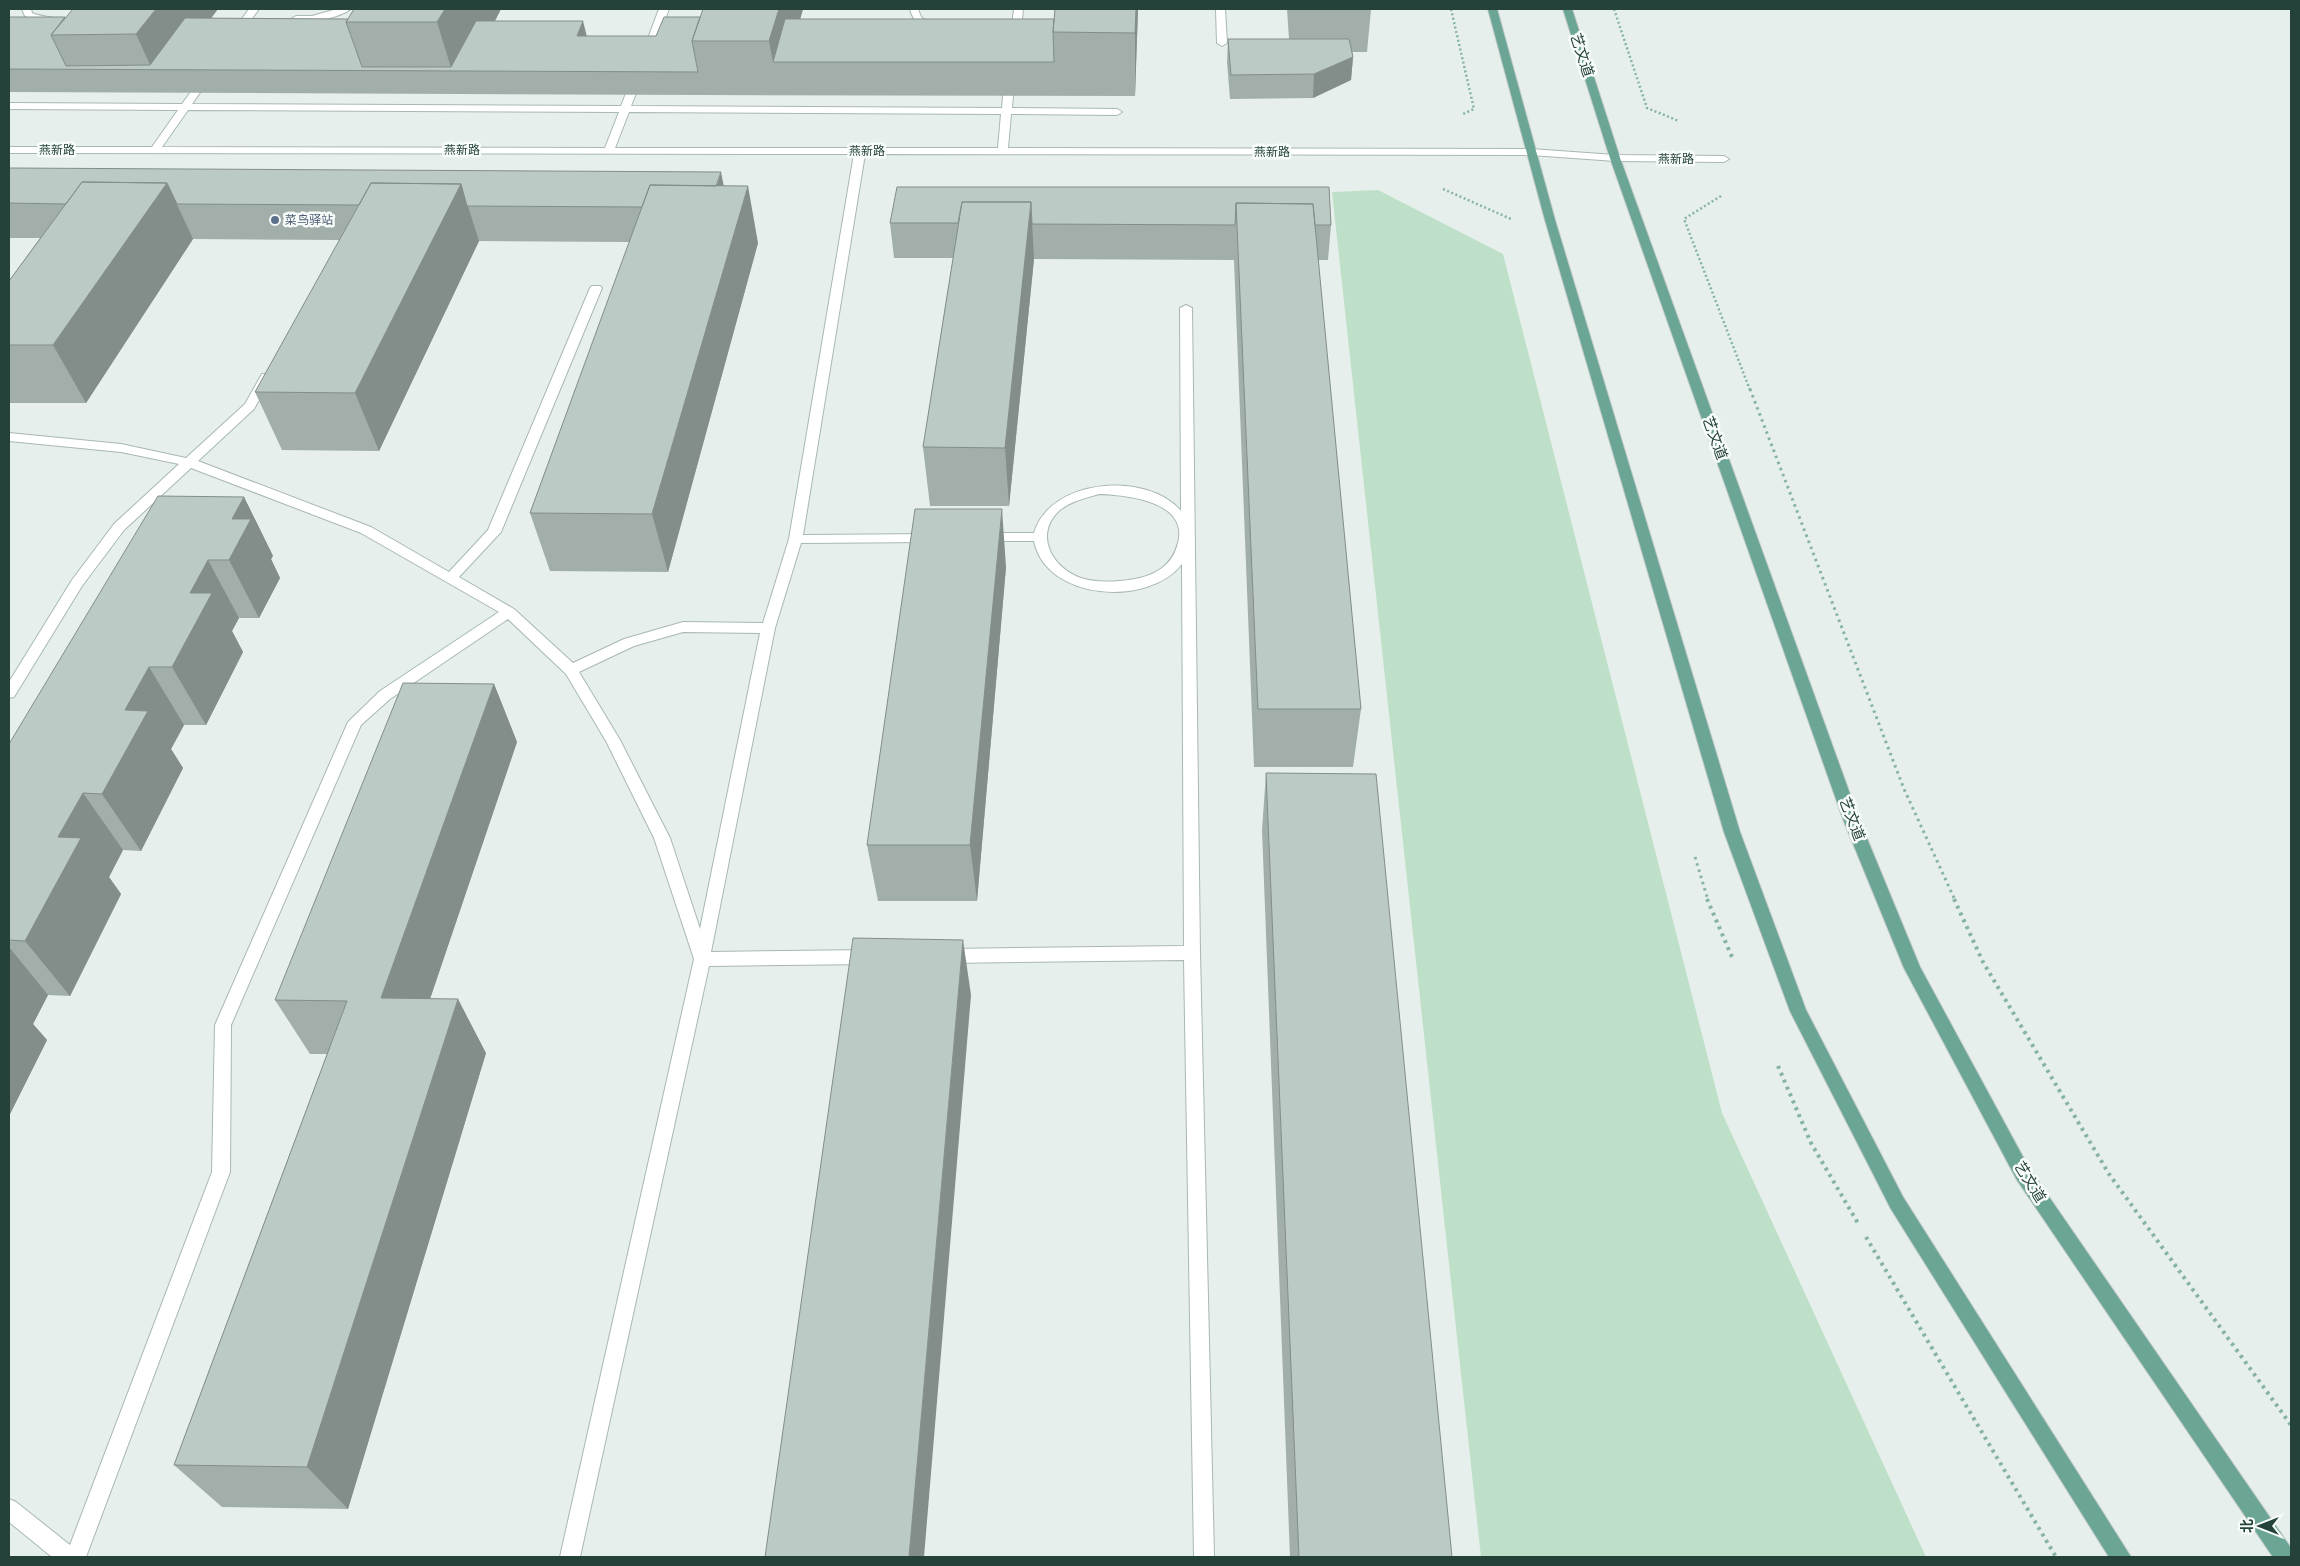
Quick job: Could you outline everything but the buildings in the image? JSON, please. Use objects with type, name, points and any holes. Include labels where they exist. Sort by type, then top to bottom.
[{"type":"main road","points":[[1492,9],[1531,152],[1732,832],[1798,1011],[1897,1203],[2121,1557]]},
{"type":"main road","name":"艺文道","points":[[1567,9],[1615,158],[1851,819],[1912,968],[2023,1174],[2285,1557]]},
{"type":"street","points":[[27,9],[28,14],[40,20],[67,20]]},
{"type":"street","points":[[285,19],[313,19],[346,9]]},
{"type":"street","points":[[608,150],[664,9]]},
{"type":"street","points":[[914,9],[917,18],[939,35]]},
{"type":"street","points":[[1013,53],[1010,36],[1018,9]]},
{"type":"street","points":[[1220,9],[1222,43]]},
{"type":"street","points":[[230,43],[252,16]]},
{"type":"street","points":[[155,150],[213,67]]},
{"type":"street","points":[[1003,151],[1008,96]]},
{"type":"street","points":[[9,106],[1117,112]]},
{"type":"street","name":"燕新路","points":[[9,150],[1531,152],[1615,158],[1724,159]]},
{"type":"street","points":[[570,1557],[702,959],[768,628],[796,539],[860,151]]},
{"type":"street","points":[[450,579],[494,532],[596,288]]},
{"type":"street","points":[[1186,308],[1186,532],[1192,953],[1204,1557]]},
{"type":"street","points":[[9,693],[76,583],[120,527],[191,463],[250,406],[273,363]]},
{"type":"street","points":[[9,437],[121,448],[191,463],[366,530],[509,612],[570,670],[613,740],[662,838],[702,959]]},
{"type":"street","points":[[1098,490],[1122,490],[1146,495],[1165,504],[1179,517],[1186,532],[1183,550],[1174,564],[1163,572],[1137,584],[1114,587],[1090,585],[1068,578],[1052,567],[1042,552],[1039,537],[1045,521],[1057,507],[1076,496],[1098,490]]},
{"type":"street","points":[[971,537],[1039,537]]},
{"type":"street","points":[[796,539],[942,538]]},
{"type":"street","points":[[76,1557],[221,1172],[223,1025],[355,722],[385,695],[509,612]]},
{"type":"street","points":[[570,670],[629,642],[683,627],[768,628]]},
{"type":"street","points":[[932,956],[1192,953]]},
{"type":"street","points":[[702,959],[882,957]]},
{"type":"street","points":[[9,1509],[68,1557]]},
{"type":"path","points":[[1451,9],[1474,109],[1457,117]]},
{"type":"path","points":[[1614,9],[1647,108],[1681,121]]},
{"type":"path","points":[[1728,192],[1684,219],[1904,788],[1979,954],[2109,1174],[2291,1425]]},
{"type":"green space","points":[[1378,190],[1503,254],[1722,1113],[1926,1557],[1481,1557],[1332,192]]},
{"type":"place","name":"菜鸟驿站","points":[[275,220]]}]
